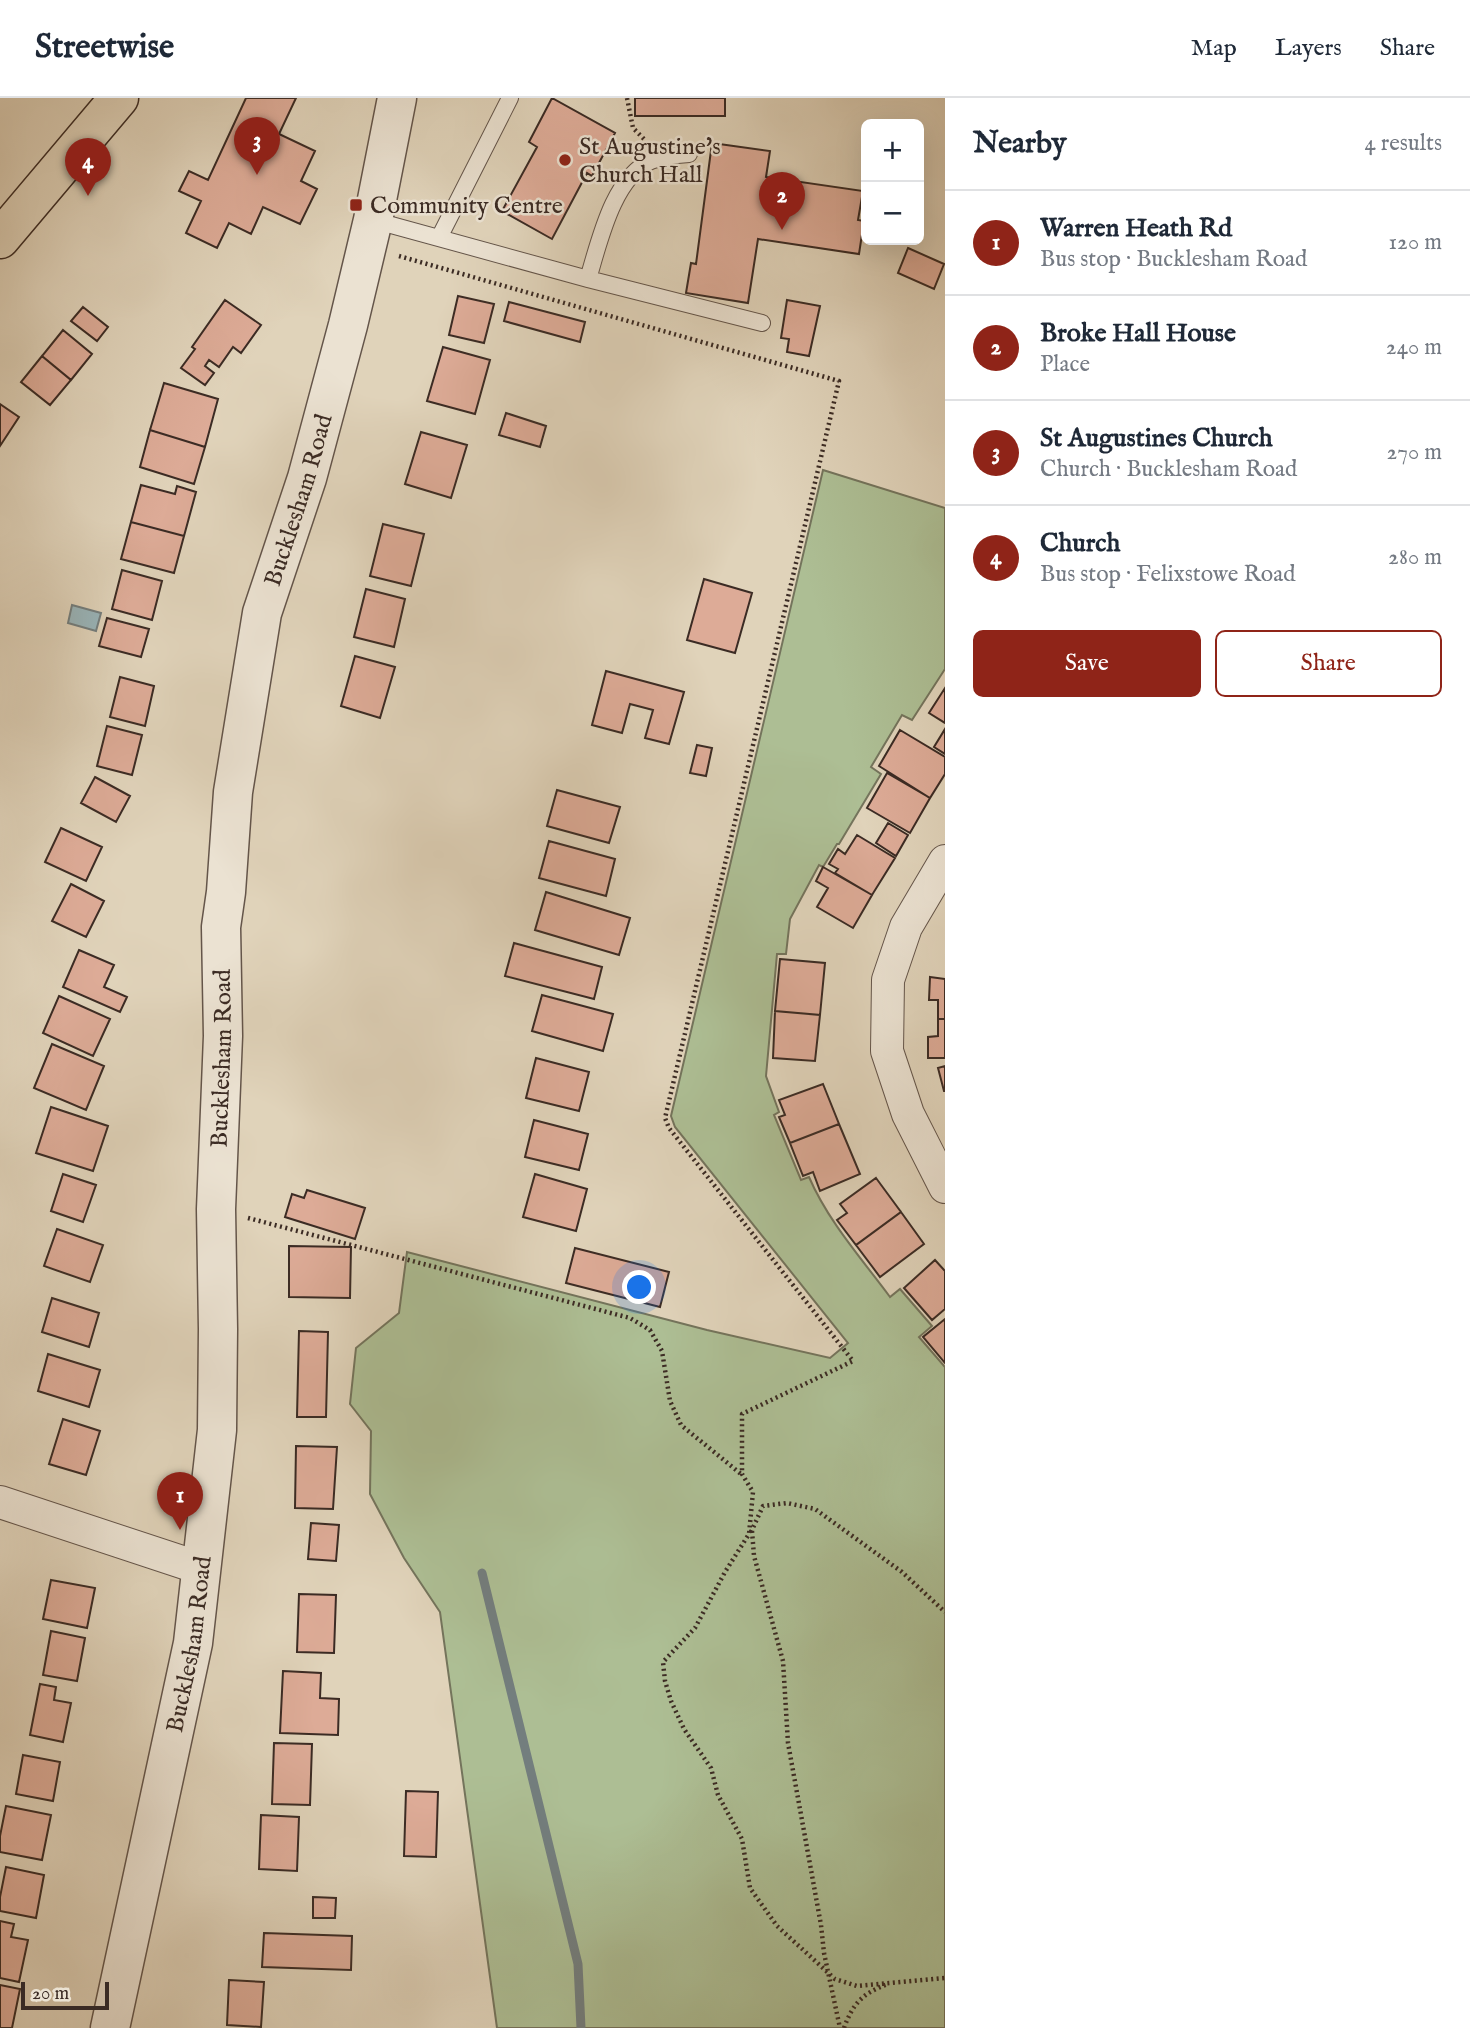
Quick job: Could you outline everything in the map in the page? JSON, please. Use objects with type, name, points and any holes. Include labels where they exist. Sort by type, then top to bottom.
[{"type":"main road","points":[[0,239],[119,98]]},
{"type":"street","name":"Bucklesham Road","points":[[110,2028],[192,1643],[203,1569],[217,1430],[216,1209],[223,1036],[221,927],[238,757],[262,613],[307,478],[348,325],[397,98]]},
{"type":"street","points":[[945,861],[905,927],[888,980],[887,1051],[908,1114],[945,1186]]},
{"type":"street","points":[[0,1502],[203,1569]]},
{"type":"lane","points":[[440,236],[510,98]]},
{"type":"lane","points":[[588,279],[615,200],[630,177],[649,162],[672,155],[689,154]]},
{"type":"lane","points":[[373,219],[588,279],[762,323]]},
{"type":"path","points":[[627,98],[633,128],[645,139],[649,162]]},
{"type":"path","points":[[392,253],[839,381],[665,1118],[669,1128],[853,1360],[742,1414],[742,1474]]},
{"type":"path","points":[[216,1209],[630,1318],[650,1330],[662,1351],[670,1401],[681,1424],[742,1474],[753,1492],[751,1532],[754,1556],[783,1661],[788,1743],[828,1973],[842,2028]]},
{"type":"path","points":[[945,1612],[902,1572],[815,1509],[787,1503],[763,1506],[751,1532],[725,1572],[695,1628],[663,1662],[671,1701],[684,1729],[711,1768],[718,1795],[742,1839],[750,1888],[778,1926],[835,1979],[857,1986],[945,1978]]},
{"type":"path","points":[[842,2028],[853,2006],[873,1989],[895,1981]]},
{"type":"green space","points":[[823,470],[945,508],[945,669],[912,720],[902,715],[871,767],[881,774],[839,844],[823,867],[819,865],[790,919],[786,954],[777,954],[766,1076],[779,1112],[774,1115],[801,1180],[809,1177],[835,1224],[890,1297],[900,1289],[932,1326],[919,1337],[945,1367],[945,2028],[497,2028],[440,1612],[404,1558],[370,1494],[371,1431],[350,1404],[356,1348],[399,1313],[407,1252],[707,1330],[830,1358],[848,1343],[675,1127],[671,1116]]},
{"type":"water","points":[[72,605],[101,613],[96,631],[68,623]]},
{"type":"building","points":[[246,98],[296,98],[279,134],[315,151],[301,181],[317,189],[300,224],[263,207],[251,234],[229,223],[217,248],[186,233],[201,201],[179,191],[189,171],[208,180]]},
{"type":"building","name":"St Augustine's Church Hall","points":[[552,98],[615,133],[592,176],[587,173],[552,239],[502,211],[537,147],[529,142]]},
{"type":"building","points":[[635,98],[725,98],[725,116],[635,116]]},
{"type":"building","points":[[712,143],[770,151],[766,177],[861,191],[859,254],[758,239],[748,303],[686,293],[691,263],[696,264]]},
{"type":"building","points":[[908,248],[944,264],[934,289],[898,273]]},
{"type":"building","points":[[458,296],[494,304],[484,343],[449,335]]},
{"type":"building","points":[[225,300],[261,325],[241,353],[233,347],[219,367],[209,360],[205,366],[214,373],[205,385],[181,368],[195,349],[192,347]]},
{"type":"building","points":[[787,300],[820,306],[809,356],[787,352],[789,339],[781,338]]},
{"type":"building","points":[[509,302],[585,322],[580,342],[504,321]]},
{"type":"building","points":[[83,307],[108,327],[97,341],[71,321]]},
{"type":"building","points":[[63,330],[92,354],[71,380],[42,356]]},
{"type":"building","points":[[443,347],[490,360],[475,414],[427,401]]},
{"type":"building","points":[[42,356],[71,380],[50,405],[21,382]]},
{"type":"building","points":[[164,383],[218,399],[205,447],[150,430]]},
{"type":"building","points":[[0,404],[19,417],[0,446]]},
{"type":"building","points":[[506,413],[546,426],[540,447],[499,435]]},
{"type":"building","points":[[150,430],[205,447],[194,484],[140,467]]},
{"type":"building","points":[[421,432],[467,445],[451,498],[405,484]]},
{"type":"building","points":[[141,485],[175,494],[177,486],[196,492],[184,536],[131,522]]},
{"type":"building","points":[[131,522],[184,536],[174,573],[121,559]]},
{"type":"building","points":[[383,524],[424,534],[411,586],[370,576]]},
{"type":"building","points":[[122,570],[162,581],[152,620],[112,609]]},
{"type":"building","points":[[704,579],[752,593],[735,653],[687,640]]},
{"type":"building","points":[[366,589],[405,599],[394,647],[354,637]]},
{"type":"building","points":[[107,618],[149,629],[141,657],[99,646]]},
{"type":"building","points":[[355,656],[395,667],[380,718],[341,706]]},
{"type":"building","points":[[606,671],[684,692],[669,744],[645,738],[653,710],[630,704],[622,733],[592,725]]},
{"type":"building","points":[[120,677],[154,686],[145,726],[110,717]]},
{"type":"building","points":[[945,688],[945,723],[929,713]]},
{"type":"building","points":[[107,726],[142,735],[132,775],[97,766]]},
{"type":"building","points":[[945,729],[945,754],[934,747]]},
{"type":"building","points":[[900,730],[945,757],[945,774],[930,798],[879,766]]},
{"type":"building","points":[[697,745],[712,748],[706,776],[690,773]]},
{"type":"building","points":[[887,773],[930,798],[910,833],[867,808]]},
{"type":"building","points":[[95,777],[130,796],[116,822],[81,803]]},
{"type":"building","points":[[557,790],[620,807],[609,843],[547,826]]},
{"type":"building","points":[[888,823],[908,835],[896,856],[876,843]]},
{"type":"building","points":[[61,828],[102,847],[86,881],[45,862]]},
{"type":"building","points":[[857,835],[895,858],[872,895],[835,873],[838,869],[829,864],[838,849],[845,854]]},
{"type":"building","points":[[549,841],[615,859],[606,896],[539,878]]},
{"type":"building","points":[[823,867],[872,895],[853,928],[817,907],[828,888],[816,881]]},
{"type":"building","points":[[71,884],[104,901],[86,937],[52,921]]},
{"type":"building","points":[[546,892],[630,918],[619,955],[535,930]]},
{"type":"building","points":[[514,943],[602,967],[594,999],[505,976]]},
{"type":"building","points":[[79,950],[114,965],[104,987],[127,997],[120,1012],[63,987]]},
{"type":"building","points":[[780,959],[825,963],[820,1015],[775,1011]]},
{"type":"building","points":[[930,977],[945,979],[945,1019],[938,1019],[938,1000],[929,1000]]},
{"type":"building","points":[[542,995],[613,1014],[603,1051],[532,1031]]},
{"type":"building","points":[[59,996],[110,1019],[93,1056],[43,1033]]},
{"type":"building","points":[[775,1011],[820,1015],[815,1061],[773,1058]]},
{"type":"building","points":[[938,1019],[945,1019],[945,1058],[928,1058],[928,1037],[938,1036]]},
{"type":"building","points":[[52,1044],[104,1066],[86,1110],[34,1088]]},
{"type":"building","points":[[536,1058],[589,1072],[579,1111],[526,1098]]},
{"type":"building","points":[[945,1066],[945,1091],[944,1091],[938,1068]]},
{"type":"building","points":[[823,1084],[839,1124],[790,1143],[779,1117],[785,1115],[779,1100]]},
{"type":"building","points":[[51,1107],[108,1126],[93,1171],[36,1153]]},
{"type":"building","points":[[534,1120],[588,1134],[579,1170],[525,1157]]},
{"type":"building","points":[[839,1124],[860,1174],[820,1191],[813,1172],[803,1176],[790,1143]]},
{"type":"building","points":[[63,1174],[96,1185],[83,1222],[51,1211]]},
{"type":"building","points":[[535,1174],[587,1189],[576,1231],[523,1217]]},
{"type":"building","points":[[876,1178],[901,1212],[856,1245],[837,1220],[847,1213],[840,1204]]},
{"type":"building","points":[[307,1190],[365,1208],[355,1239],[285,1217],[292,1194],[304,1198]]},
{"type":"building","points":[[901,1212],[924,1244],[880,1277],[856,1245]]},
{"type":"building","points":[[57,1229],[103,1245],[90,1282],[44,1266]]},
{"type":"building","points":[[289,1246],[351,1247],[350,1298],[289,1297]]},
{"type":"building","points":[[575,1248],[669,1272],[660,1307],[566,1283]]},
{"type":"building","points":[[935,1260],[945,1271],[945,1309],[932,1320],[904,1288]]},
{"type":"building","points":[[52,1298],[99,1313],[89,1347],[42,1332]]},
{"type":"building","points":[[945,1319],[945,1363],[923,1337]]},
{"type":"building","points":[[299,1331],[328,1332],[326,1417],[297,1417]]},
{"type":"building","points":[[48,1354],[100,1370],[89,1407],[38,1391]]},
{"type":"building","points":[[63,1419],[100,1431],[86,1475],[49,1464]]},
{"type":"building","points":[[296,1446],[337,1447],[333,1509],[295,1508]]},
{"type":"building","points":[[311,1523],[339,1525],[336,1561],[308,1559]]},
{"type":"building","points":[[51,1580],[95,1588],[87,1628],[43,1619]]},
{"type":"building","points":[[299,1594],[336,1595],[334,1653],[297,1652]]},
{"type":"building","points":[[51,1631],[85,1638],[77,1681],[43,1675]]},
{"type":"building","points":[[283,1671],[321,1673],[320,1698],[339,1699],[338,1735],[280,1733]]},
{"type":"building","points":[[40,1684],[56,1687],[54,1700],[71,1703],[63,1742],[30,1735]]},
{"type":"building","points":[[274,1743],[312,1744],[310,1805],[272,1804]]},
{"type":"building","points":[[23,1755],[60,1762],[53,1801],[16,1794]]},
{"type":"building","points":[[406,1791],[438,1792],[436,1857],[404,1856]]},
{"type":"building","points":[[6,1806],[51,1815],[42,1860],[0,1852]]},
{"type":"building","points":[[261,1815],[299,1817],[297,1871],[259,1869]]},
{"type":"building","points":[[6,1867],[44,1875],[36,1918],[0,1911]]},
{"type":"building","points":[[313,1897],[336,1898],[335,1918],[313,1918]]},
{"type":"building","points":[[0,1921],[14,1924],[11,1937],[28,1940],[19,1982],[0,1978]]},
{"type":"building","points":[[264,1933],[352,1936],[351,1970],[262,1967]]},
{"type":"building","points":[[229,1980],[264,1982],[261,2027],[227,2025]]},
{"type":"building","points":[[0,1985],[20,1989],[12,2028],[0,2028]]},
{"type":"waterway","points":[[482,1573],[578,1964],[581,2028]]},
{"type":"place","name":"St Augustine's Church Hall","points":[[565,160]]},
{"type":"place","name":"St Augustines Church","points":[[257,175]]},
{"type":"place","name":"Church","points":[[88,196]]},
{"type":"place","name":"Community Centre","points":[[356,205]]},
{"type":"place","name":"Broke Hall House","points":[[782,230]]},
{"type":"place","name":"Warren Heath Rd","points":[[180,1530]]}]
